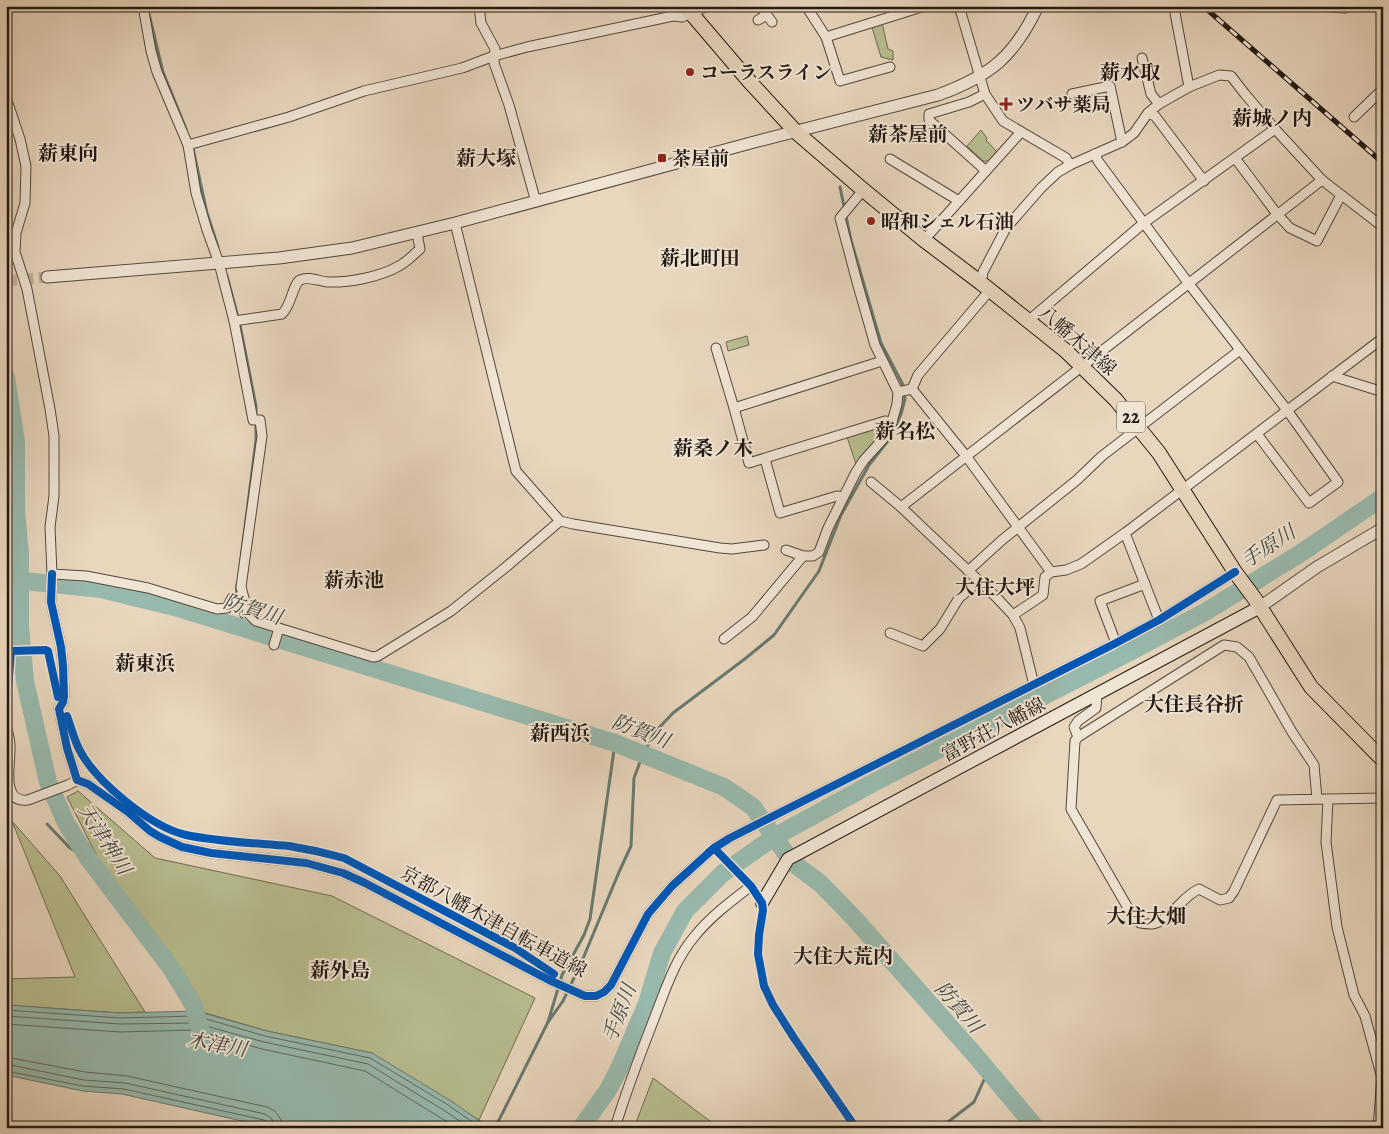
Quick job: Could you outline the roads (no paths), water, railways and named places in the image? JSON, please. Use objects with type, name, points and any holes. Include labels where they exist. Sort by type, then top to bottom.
[{"type":"main road","name":"八幡木津線","points":[[688,10],[749,82],[796,132],[924,240],[1066,351],[1116,400],[1159,453],[1311,687],[1383,760]]},
{"type":"main road","name":"富野荘八幡線","points":[[762,903],[788,859],[1097,695],[1258,603]]},
{"type":"street","points":[[143,6],[157,72],[191,144],[196,193],[238,321],[253,420],[260,420],[262,436],[241,587],[248,612],[256,621],[279,630],[373,657],[378,656],[451,611],[560,521]]},
{"type":"street","points":[[479,6],[481,24],[495,48],[494,63],[509,105],[536,202]]},
{"type":"street","points":[[191,144],[289,117],[364,91],[462,68],[494,56],[527,47],[673,16],[682,17],[688,10],[708,6]]},
{"type":"street","points":[[758,20],[769,19],[760,6]]},
{"type":"street","points":[[806,6],[826,37],[840,81],[890,66]]},
{"type":"street","points":[[826,37],[925,6]]},
{"type":"street","points":[[959,6],[985,94],[1003,121],[1066,158],[1070,165]]},
{"type":"street","points":[[47,277],[279,258],[352,248],[536,202],[758,141],[938,95],[961,86],[991,70],[1010,52],[1021,38],[1038,6]]},
{"type":"street","points":[[1178,6],[1175,13],[1189,87]]},
{"type":"street","points":[[1317,6],[1345,8],[1353,6]]},
{"type":"street","points":[[1142,58],[1151,94],[1159,104]]},
{"type":"street","points":[[786,550],[803,556],[813,556],[819,552],[843,497],[864,460],[884,438],[892,422],[897,404],[905,391],[985,286],[983,272],[1006,228],[1041,188],[1058,172],[1122,142],[1134,133],[1148,113],[1159,104],[1189,87],[1219,75],[1231,76],[1275,129],[1322,180],[1383,227]]},
{"type":"street","points":[[1072,94],[1110,86],[1122,142]]},
{"type":"street","points":[[1354,117],[1383,89]]},
{"type":"street","points":[[985,94],[969,102],[930,114],[929,120],[986,171]]},
{"type":"street","points":[[6,98],[20,139],[26,166],[25,203],[16,233],[15,252],[27,289],[54,436],[54,496],[50,528],[51,602],[61,647],[63,666],[64,696],[60,709],[67,748],[77,780]]},
{"type":"street","points":[[1148,113],[1155,116],[1204,181]]},
{"type":"street","points":[[1028,321],[1145,222],[1275,129]]},
{"type":"street","points":[[924,240],[1021,132]]},
{"type":"street","points":[[1095,154],[1098,161],[1145,222],[1189,284],[1287,410],[1338,482],[1309,503],[1257,434]]},
{"type":"street","points":[[1235,158],[1277,214],[1290,228],[1317,242],[1341,195]]},
{"type":"street","points":[[890,159],[959,201]]},
{"type":"street","points":[[901,507],[1322,180]]},
{"type":"street","points":[[864,189],[840,218],[875,345],[882,361],[905,391],[966,456],[1051,572]]},
{"type":"street","points":[[455,223],[516,471],[560,521],[720,548],[732,549],[764,545]]},
{"type":"street","points":[[238,321],[282,314],[287,309],[296,284],[301,280],[309,278],[328,282],[352,280],[399,266],[420,249],[417,233]]},
{"type":"street","points":[[1013,615],[1043,595],[1045,577],[1051,572],[1066,570],[1081,564],[1125,534],[1383,338]]},
{"type":"street","points":[[716,348],[749,463],[886,421],[892,422]]},
{"type":"street","points":[[968,571],[1002,540],[1077,480],[1102,456],[1240,350]]},
{"type":"street","points":[[734,408],[882,361]]},
{"type":"street","points":[[1332,376],[1383,392]]},
{"type":"street","points":[[765,459],[780,513],[837,496],[843,497]]},
{"type":"street","points":[[871,482],[901,507],[1013,615],[1020,628],[1034,685]]},
{"type":"street","points":[[1258,603],[1383,528]]},
{"type":"street","points":[[1125,534],[1159,620]]},
{"type":"street","points":[[724,639],[752,617],[803,556]]},
{"type":"street","points":[[52,574],[86,576],[148,588],[218,609],[227,608],[232,598],[243,598]]},
{"type":"street","points":[[6,726],[10,742],[9,784],[10,792],[14,796],[23,800],[58,789],[77,780],[88,784],[155,834],[182,847],[211,853],[306,863],[342,873],[365,883],[549,980],[585,996],[596,996],[604,992],[611,985],[648,914],[672,886],[714,848],[730,838],[1116,643],[1236,574]]},
{"type":"street","points":[[890,633],[923,646],[940,629],[959,598],[979,581]]},
{"type":"street","points":[[1116,643],[1100,601],[1145,584]]},
{"type":"street","points":[[274,645],[279,630]]},
{"type":"street","points":[[1317,799],[1314,765],[1292,732],[1249,657],[1237,647],[1224,644],[1078,736],[1075,741],[1071,809],[1132,915],[1140,924],[1152,924],[1162,921],[1192,892],[1199,889],[1220,900],[1229,898],[1277,800],[1383,798]]},
{"type":"street","points":[[1078,736],[1074,727],[1078,721],[1096,708],[1097,695]]},
{"type":"street","points":[[1328,799],[1326,842],[1337,927],[1354,995],[1365,1016],[1381,1069],[1382,1092],[1378,1128]]},
{"type":"street","points":[[616,1128],[639,1058],[677,961],[693,938],[721,909],[751,886]]},
{"type":"water","name":"木津川","points":[[6,1005],[120,1013],[196,1011],[267,1031],[372,1053],[451,1101],[490,1128],[273,1128],[122,1094],[83,1091],[6,1075]]},
{"type":"waterway","points":[[149,14],[163,72],[186,129]]},
{"type":"waterway","points":[[192,144],[207,213],[218,247]]},
{"type":"waterway","points":[[548,1022],[563,1001],[582,961],[631,846],[634,778],[643,754],[655,732],[673,713],[774,635],[819,571],[841,515],[869,465],[891,437],[901,414],[905,399],[903,385],[881,343],[851,240],[840,187]]},
{"type":"waterway","points":[[227,276],[240,325],[256,406],[256,440],[241,559]]},
{"type":"waterway","name":"天津神川","points":[[6,377],[16,442],[16,511],[20,554],[20,626],[25,681],[48,782],[66,823],[88,858],[171,968],[193,1004],[201,1032]]},
{"type":"waterway","name":"手原川","points":[[581,1128],[608,1090],[620,1067],[647,1003],[662,953],[685,911],[723,873],[774,837],[873,783],[1205,612],[1301,553],[1383,497]]},
{"type":"waterway","name":"防賀川","points":[[6,579],[101,589],[178,608],[615,743],[724,787],[753,807],[792,862],[821,884],[854,918],[975,1055],[1036,1128]]},
{"type":"waterway","points":[[237,585],[240,613],[245,629]]},
{"type":"waterway","points":[[495,1128],[548,1022],[562,975],[584,935],[590,919],[615,743]]},
{"type":"waterway","points":[[47,824],[70,848],[88,858]]},
{"type":"waterway","points":[[940,1128],[974,1102],[988,1071]]},
{"type":"tunnel","points":[[6,281],[47,277]]},
{"type":"railway","points":[[1203,6],[1383,163]]},
{"type":"place","name":"コーラスライン","points":[[690,72]]},
{"type":"place","name":"ツバサ薬局","points":[[1006,104]]},
{"type":"place","name":"茶屋前","points":[[662,158]]},
{"type":"place","name":"昭和シェル石油","points":[[871,221]]},
{"type":"district","name":"薪水取","points":[[1130,72]]},
{"type":"district","name":"薪城ノ内","points":[[1272,118]]},
{"type":"district","name":"薪茶屋前","points":[[908,134]]},
{"type":"district","name":"薪東向","points":[[68,153]]},
{"type":"district","name":"薪大塚","points":[[486,158]]},
{"type":"district","name":"薪北町田","points":[[700,258]]},
{"type":"district","name":"薪名松","points":[[905,431]]},
{"type":"district","name":"薪桑ノ木","points":[[713,448]]},
{"type":"district","name":"薪赤池","points":[[354,580]]},
{"type":"district","name":"大住大坪","points":[[995,587]]},
{"type":"district","name":"薪東浜","points":[[145,663]]},
{"type":"district","name":"大住長谷折","points":[[1194,704]]},
{"type":"district","name":"薪西浜","points":[[560,733]]},
{"type":"district","name":"大住大畑","points":[[1146,916]]},
{"type":"district","name":"大住大荒内","points":[[843,956]]},
{"type":"district","name":"薪外島","points":[[340,970]]}]
